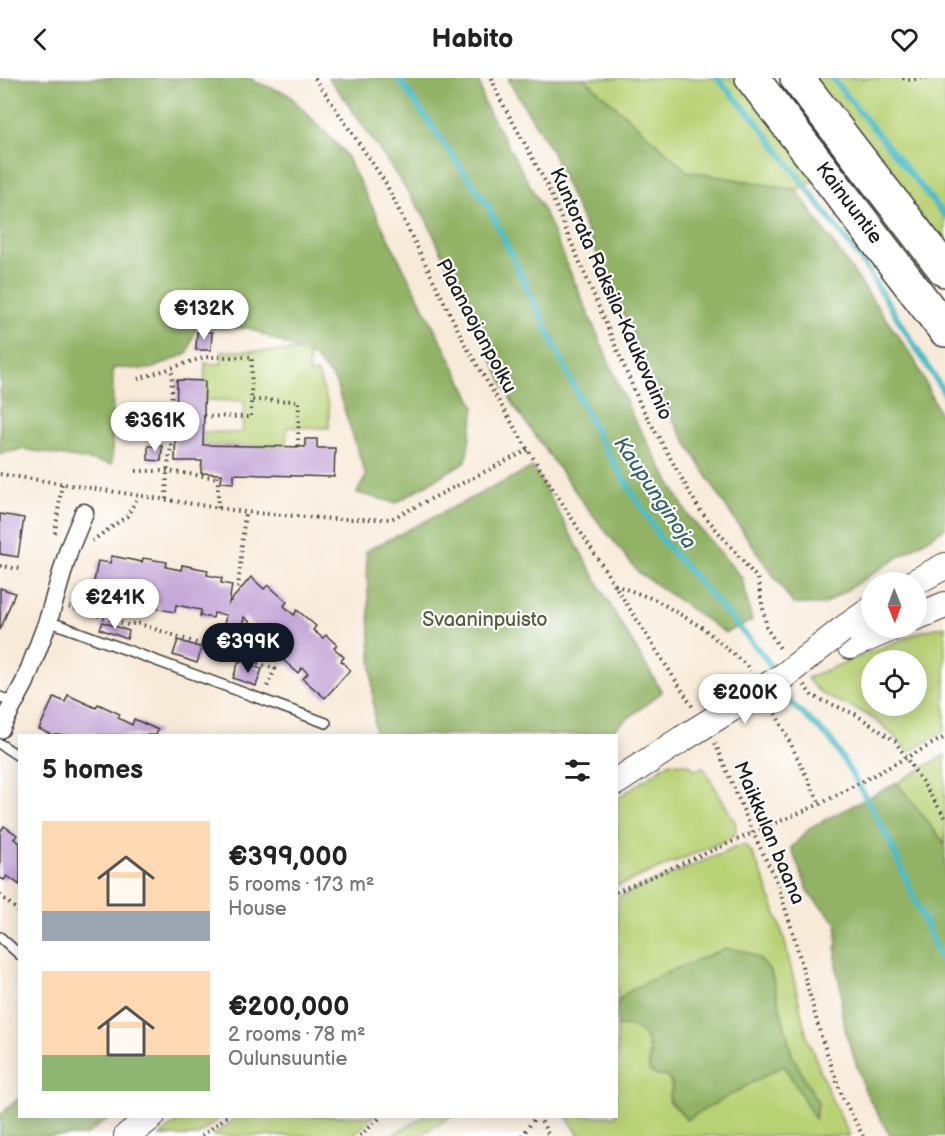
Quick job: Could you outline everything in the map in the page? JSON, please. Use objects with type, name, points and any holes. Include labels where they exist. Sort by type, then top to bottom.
[{"type":"highway","name":"Kainuuntie","points":[[752,78],[945,330]]},
{"type":"highway","name":"Kainuuntie","points":[[797,78],[945,270]]},
{"type":"main road","points":[[927,576],[945,566]]},
{"type":"main road","points":[[927,612],[945,605]]},
{"type":"main road","points":[[846,638],[861,621]]},
{"type":"main road","points":[[618,781],[790,669],[846,638],[861,635]]},
{"type":"main road","points":[[127,1136],[150,1118]]},
{"type":"street","points":[[0,729],[7,700],[25,682],[48,621],[69,549],[84,513]]},
{"type":"lane","points":[[48,621],[326,723]]},
{"type":"lane","points":[[0,744],[18,756]]},
{"type":"lane","points":[[0,937],[18,953]]},
{"type":"path","name":"Plaanaojanpolku","points":[[315,78],[385,182],[467,348],[528,450],[615,585]]},
{"type":"path","name":"Kuntorata Raksila-Kaukovainio","points":[[492,78],[496,91],[546,183],[641,406],[699,509],[757,578],[767,629],[790,669],[812,696],[855,714],[895,741],[945,818]]},
{"type":"path","points":[[903,78],[907,80],[927,78]]},
{"type":"path","points":[[138,380],[205,357],[252,357],[251,417],[204,416]]},
{"type":"path","points":[[166,499],[171,447],[172,368]]},
{"type":"path","points":[[251,400],[299,401],[298,447]]},
{"type":"path","points":[[0,474],[245,512],[332,519],[391,519],[528,450]]},
{"type":"path","points":[[136,471],[167,471],[218,476],[218,508]]},
{"type":"path","points":[[238,588],[245,512]]},
{"type":"path","points":[[0,566],[21,569]]},
{"type":"path","points":[[615,585],[656,600],[703,628],[746,665],[752,675]]},
{"type":"path","points":[[615,585],[694,709]]},
{"type":"path","points":[[67,606],[128,625],[137,623],[275,669],[263,699]]},
{"type":"path","points":[[771,704],[820,804]]},
{"type":"path","points":[[618,890],[820,804],[945,737]]},
{"type":"path","name":"Maikkulan baana","points":[[713,738],[753,833],[777,882],[820,1033],[842,1096],[863,1136]]},
{"type":"path","points":[[0,896],[18,911]]},
{"type":"path","points":[[202,1136],[224,1118]]},
{"type":"path","points":[[360,1136],[380,1118]]},
{"type":"path","points":[[522,1136],[536,1118]]},
{"type":"path","points":[[538,1118],[549,1136]]},
{"type":"green space","points":[[0,78],[251,78],[255,82],[288,94],[344,152],[475,407],[466,461],[396,503],[357,493],[366,476],[335,381],[314,357],[249,328],[195,329],[188,353],[151,369],[113,368],[112,464],[23,449],[0,454]]},
{"type":"green space","points":[[328,78],[478,78],[484,103],[542,207],[632,415],[688,515],[742,578],[752,621],[725,633],[638,572],[585,505],[514,406],[425,217]]},
{"type":"green space","points":[[508,78],[584,78],[687,171],[796,190],[914,359],[945,425],[945,528],[875,572],[861,572],[861,581],[823,605],[793,604],[726,507],[666,409],[550,148]]},
{"type":"green space","points":[[584,78],[736,78],[818,179],[796,190],[687,171]]},
{"type":"green space","points":[[809,78],[945,78],[945,245]]},
{"type":"green space","points":[[222,351],[309,351],[309,373],[318,373],[329,407],[329,428],[287,427],[286,447],[203,445],[203,432],[242,433],[244,401],[204,400],[205,363],[221,364]]},
{"type":"green space","name":"Svaaninpuisto","points":[[533,467],[662,692],[607,734],[375,734],[366,551]]},
{"type":"green space","points":[[945,626],[945,731],[909,752],[893,735],[869,716],[927,716],[927,650],[876,650],[905,638],[927,638],[927,630]]},
{"type":"green space","points":[[861,656],[861,712],[831,699],[819,691],[807,678]]},
{"type":"green space","points":[[945,755],[945,844],[897,783]]},
{"type":"green space","points":[[670,762],[690,765],[695,770],[703,767],[735,822],[735,832],[729,839],[618,886],[618,798]]},
{"type":"green space","points":[[897,783],[945,844],[945,1136],[890,1136],[866,1093],[847,1037],[842,1014],[841,990],[836,965],[837,923],[810,895],[791,848],[811,827]]},
{"type":"green space","points":[[742,845],[746,846],[752,853],[766,884],[784,938],[807,1037],[832,1100],[850,1136],[580,1136],[567,1118],[618,1118],[618,1026],[634,1026],[641,1030],[648,1045],[649,1068],[658,1076],[666,1076],[672,1086],[670,1103],[684,1113],[784,1065],[815,1118],[818,1103],[792,1055],[771,972],[620,998],[618,1005],[618,897]]},
{"type":"green space","points":[[724,949],[738,950],[761,961],[771,972],[792,1055],[818,1103],[815,1119],[784,1065],[686,1120],[670,1100],[672,1086],[669,1079],[650,1072],[650,1052],[646,1038],[640,1030],[618,1026],[618,1004],[621,998],[653,979]]},
{"type":"green space","points":[[18,1099],[18,1118],[108,1118],[85,1136],[0,1136],[0,1115]]},
{"type":"green space","points":[[182,1118],[220,1118],[197,1136],[160,1136]]},
{"type":"green space","points":[[236,1118],[372,1118],[352,1136],[213,1136]]},
{"type":"green space","points":[[422,1118],[449,1118],[419,1136],[391,1136]]},
{"type":"building","points":[[197,332],[212,332],[211,350],[196,350]]},
{"type":"building","points":[[177,380],[205,381],[203,445],[305,447],[305,439],[317,439],[317,448],[335,448],[334,477],[234,474],[234,483],[221,482],[222,474],[201,473],[202,461],[175,461]]},
{"type":"building","points":[[148,446],[162,446],[161,461],[148,460]]},
{"type":"building","points":[[0,514],[24,518],[18,557],[0,554]]},
{"type":"building","points":[[112,556],[142,562],[143,558],[167,562],[166,567],[181,570],[182,565],[208,570],[207,575],[222,578],[221,583],[232,585],[229,603],[251,577],[264,589],[268,585],[287,602],[284,606],[294,615],[297,610],[316,626],[313,630],[323,638],[326,635],[337,645],[334,648],[344,657],[341,661],[350,670],[325,698],[303,679],[308,673],[302,668],[298,673],[283,660],[287,655],[275,645],[271,649],[256,636],[260,631],[244,617],[242,628],[224,625],[226,615],[214,613],[213,618],[200,616],[201,610],[176,605],[175,612],[158,609],[159,603],[123,597],[122,603],[91,597],[98,561],[110,563]]},
{"type":"building","points":[[0,588],[15,593],[0,630]]},
{"type":"building","points":[[103,622],[129,631],[127,639],[100,629]]},
{"type":"building","points":[[178,640],[202,648],[197,663],[173,655]]},
{"type":"building","points":[[239,661],[262,669],[256,686],[233,678]]},
{"type":"building","points":[[68,695],[96,708],[98,704],[120,714],[118,718],[132,725],[134,719],[158,730],[156,734],[50,734],[39,729],[54,697],[65,702]]},
{"type":"building","points":[[4,826],[17,835],[14,839],[18,842],[18,884],[7,876],[4,880],[0,878],[0,832]]},
{"type":"waterway","name":"Kaupunginoja","points":[[398,78],[488,206],[597,435],[660,538],[765,657],[775,675]]},
{"type":"waterway","points":[[717,78],[757,122],[861,260],[945,394]]},
{"type":"waterway","points":[[832,78],[945,216]]},
{"type":"waterway","name":"Kaupunginoja","points":[[780,684],[791,703],[831,740],[860,787],[888,838],[945,969]]}]
